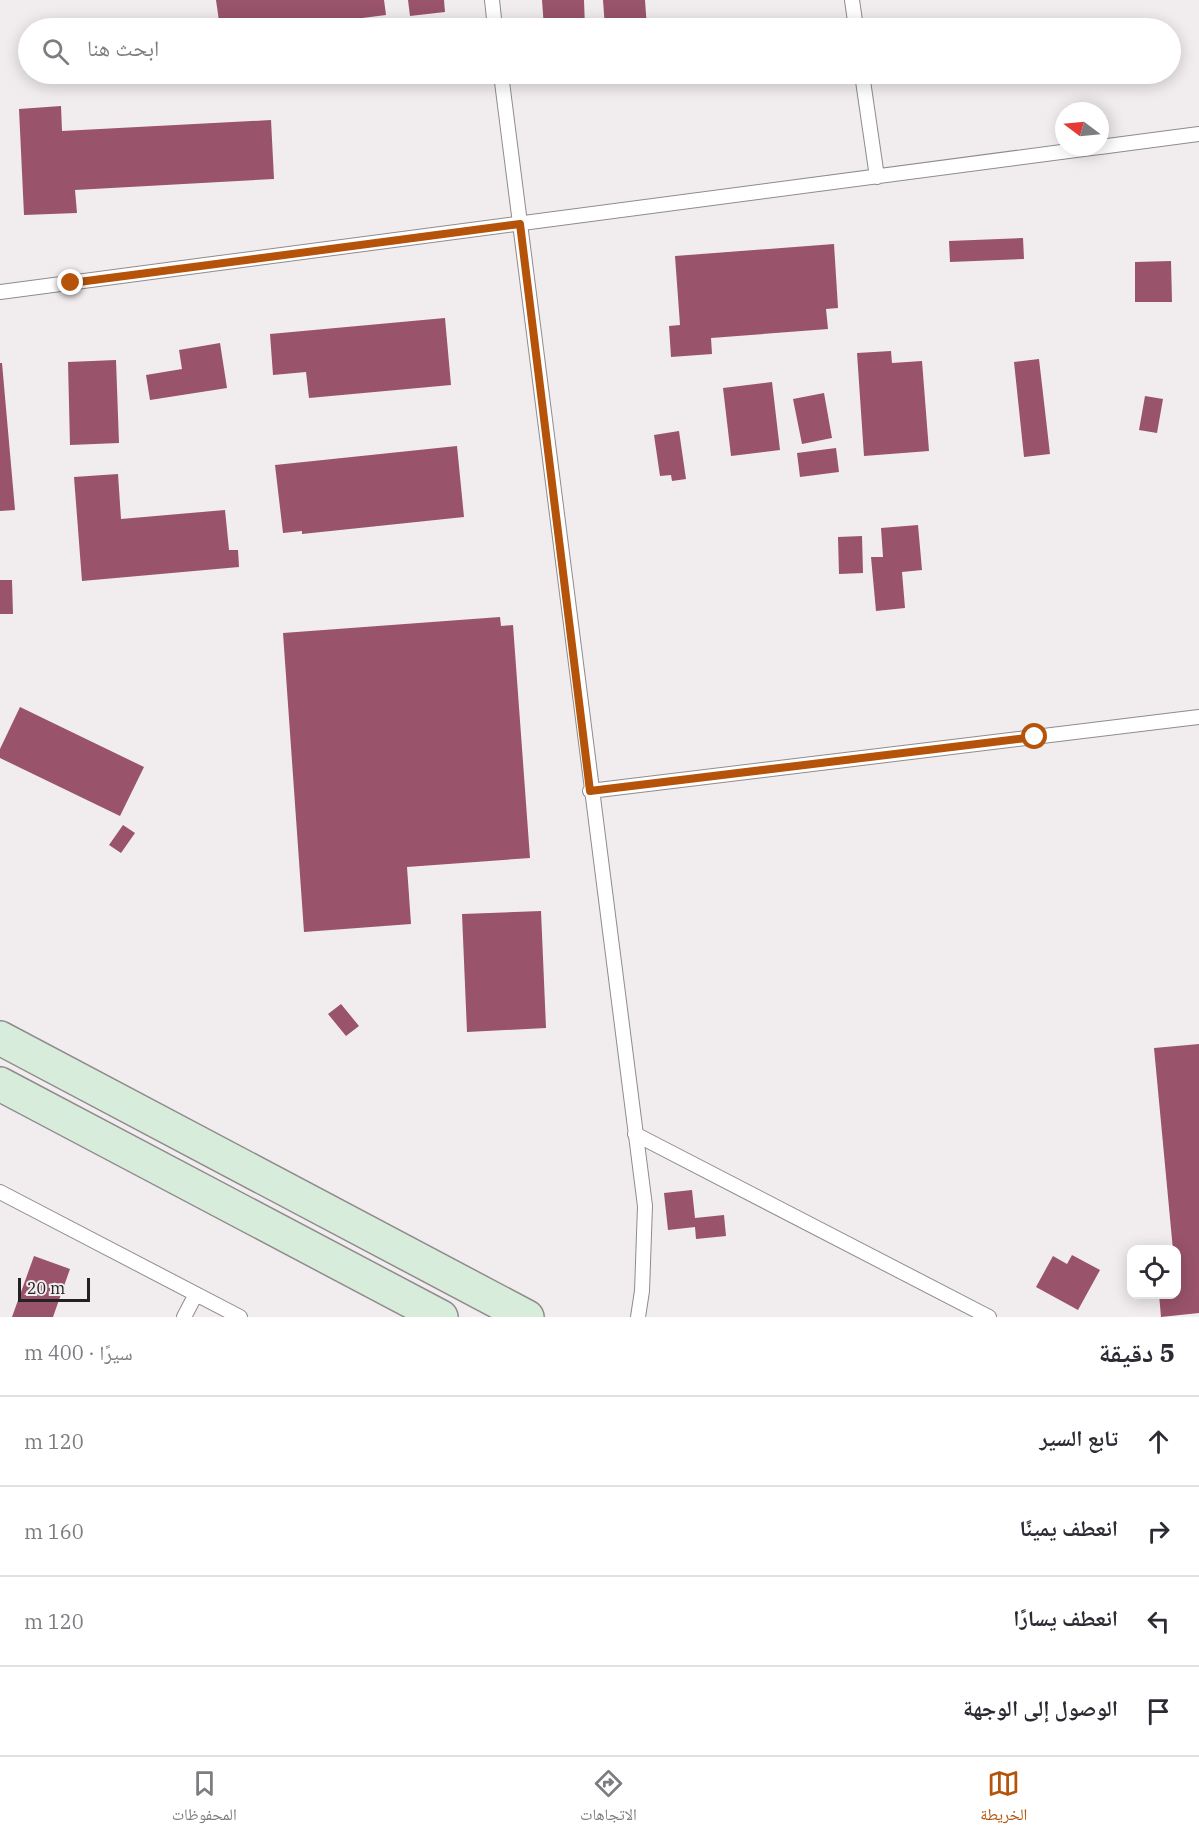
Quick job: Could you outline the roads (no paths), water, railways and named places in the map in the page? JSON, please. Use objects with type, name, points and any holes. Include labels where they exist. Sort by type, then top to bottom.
[{"type":"main road","points":[[0,1038],[527,1317]]},
{"type":"main road","points":[[0,1084],[441,1317]]},
{"type":"lane","points":[[492,0],[494,18]]},
{"type":"lane","points":[[852,0],[855,18]]},
{"type":"lane","points":[[502,84],[590,791],[645,1206],[642,1291],[638,1317]]},
{"type":"lane","points":[[863,84],[877,177]]},
{"type":"lane","points":[[1109,146],[1199,134]]},
{"type":"lane","points":[[0,292],[1055,153]]},
{"type":"lane","points":[[590,791],[1199,717]]},
{"type":"lane","points":[[635,1134],[989,1317]]},
{"type":"lane","points":[[0,1192],[240,1317]]},
{"type":"lane","points":[[184,1317],[196,1294]]}]
